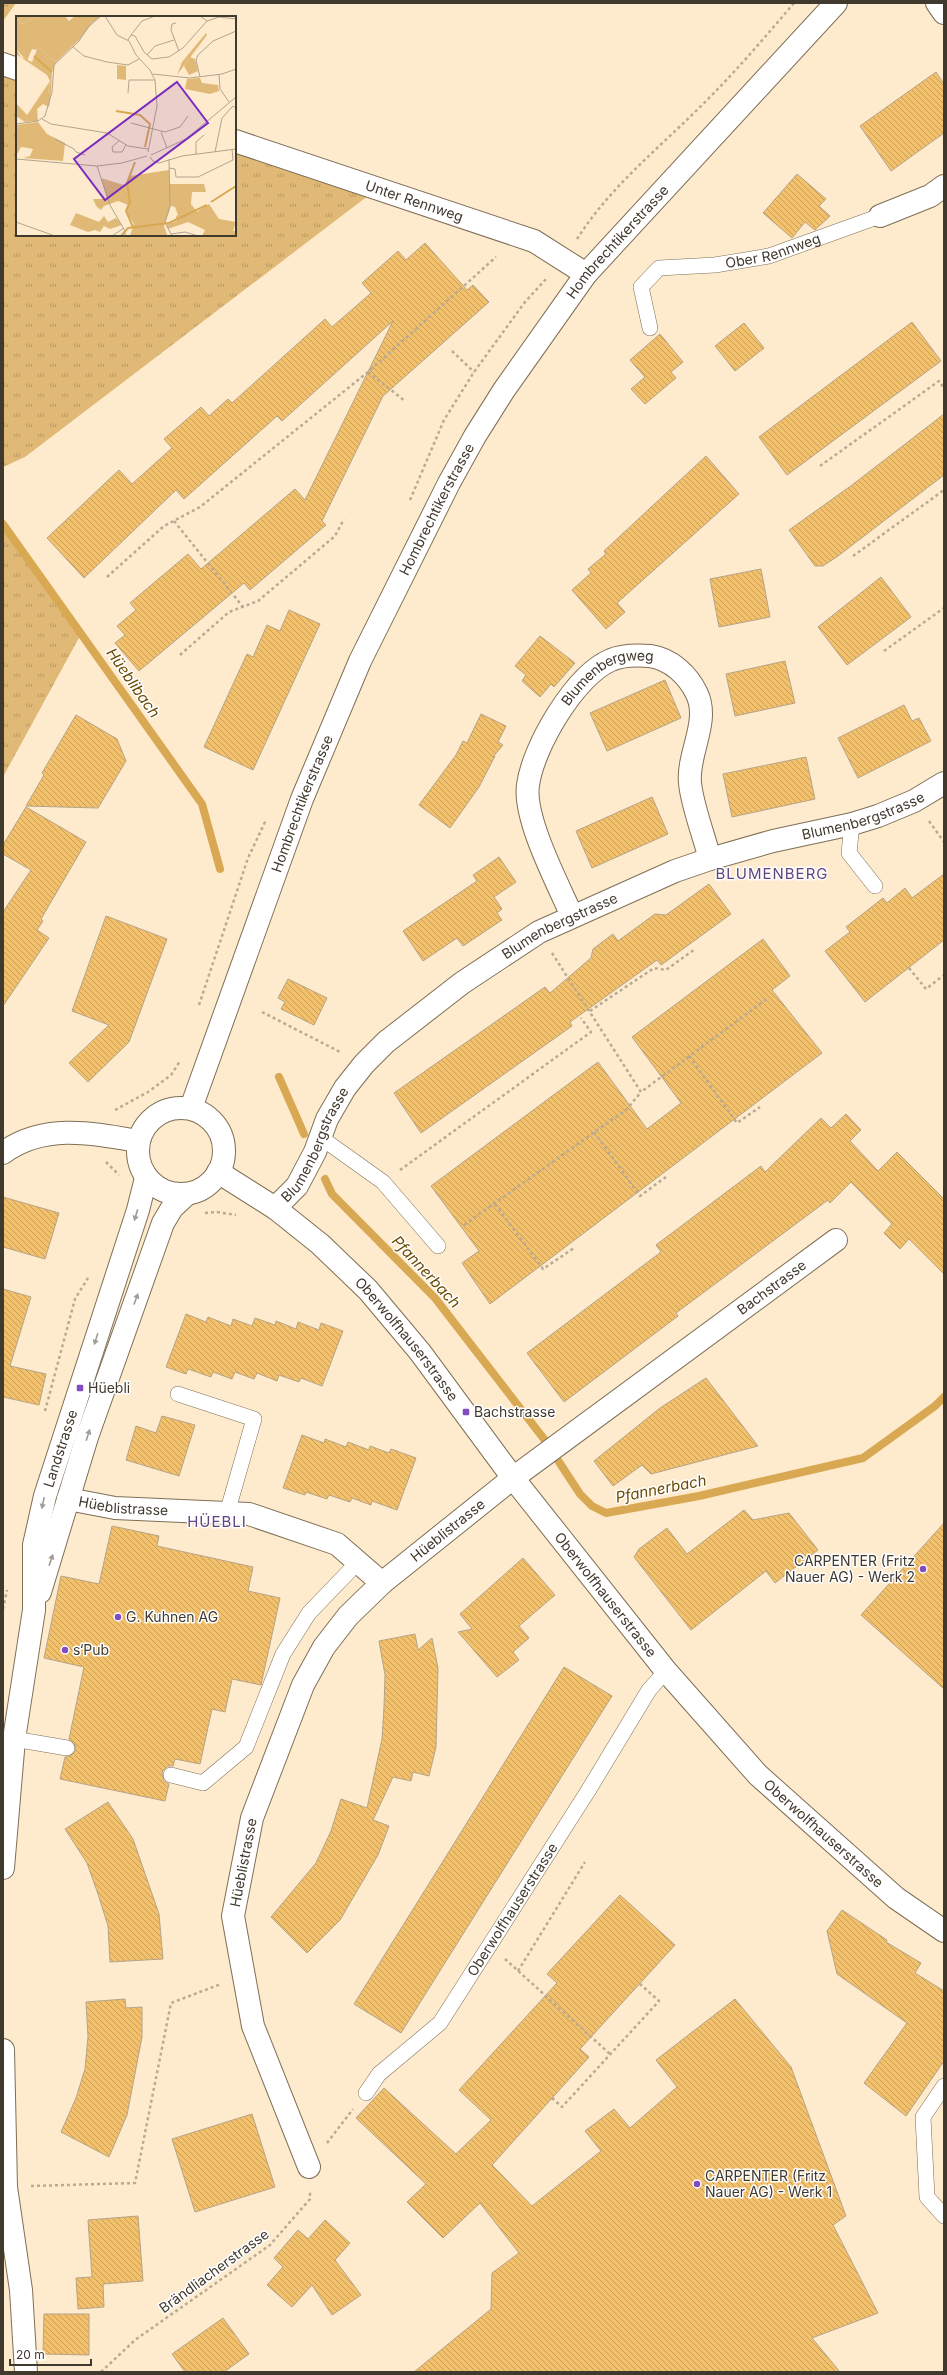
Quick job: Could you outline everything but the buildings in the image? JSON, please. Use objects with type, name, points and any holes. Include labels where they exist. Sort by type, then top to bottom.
[{"type":"street","name":"Hombrechtikerstrasse","points":[[191,1108],[302,799],[360,661],[449,483],[475,436],[504,390],[586,274],[836,3]]},
{"type":"street","points":[[937,3],[944,13]]},
{"type":"street","points":[[3,64],[16,69]]},
{"type":"street","name":"Unter Rennweg","points":[[236,141],[534,241],[565,259],[586,274]]},
{"type":"street","name":"Ober Rennweg","points":[[880,216],[930,196],[944,186]]},
{"type":"street","name":"Blumenbergweg","points":[[572,916],[531,817],[528,786],[539,748],[566,701],[588,677],[611,660],[637,655],[660,658],[682,671],[697,695],[701,725],[691,762],[690,783],[710,859]]},
{"type":"street","name":"Blumenbergstrasse","points":[[275,1208],[297,1186],[345,1088],[364,1064],[386,1042],[462,983],[539,932],[674,871],[773,841],[852,824],[914,801],[944,783]]},
{"type":"street","points":[[177,1107],[191,1108],[203,1114],[213,1122],[220,1133],[224,1146],[223,1160],[218,1172],[210,1183],[199,1190],[187,1194],[174,1194],[161,1190],[146,1178],[137,1156],[138,1141],[143,1128],[152,1118],[164,1111],[177,1107]]},
{"type":"street","points":[[3,1153],[38,1136],[62,1133],[97,1133],[138,1141]]},
{"type":"street","name":"Oberwolfhauserstrasse","points":[[218,1172],[275,1208],[320,1244],[368,1290],[389,1314],[513,1478],[666,1671],[763,1780],[896,1898],[944,1931]]},
{"type":"street","name":"Landstrasse","points":[[3,1868],[14,1739],[34,1610],[34,1545],[45,1496],[138,1210],[146,1178]]},
{"type":"street","name":"Landstrasse","points":[[34,1610],[55,1548],[68,1499],[92,1423],[163,1223],[172,1208],[187,1194]]},
{"type":"street","name":"Bachstrasse","points":[[513,1478],[836,1240]]},
{"type":"street","name":"Hüeblistrasse","points":[[308,2167],[253,2026],[233,1916],[252,1818],[303,1685],[324,1647],[348,1616],[382,1584],[513,1478]]},
{"type":"street","name":"Hüeblistrasse","points":[[68,1499],[115,1508],[249,1514],[337,1544],[359,1561],[382,1584]]},
{"type":"street","points":[[3,2050],[6,2187],[21,2290],[26,2372]]},
{"type":"lane","name":"Ober Rennweg","points":[[650,328],[641,287],[658,268],[715,265],[769,256],[880,216]]},
{"type":"lane","points":[[852,824],[849,853],[875,886]]},
{"type":"lane","points":[[317,1145],[383,1182],[438,1246]]},
{"type":"lane","points":[[178,1394],[254,1419],[227,1513]]},
{"type":"lane","points":[[171,1775],[203,1783],[246,1747],[283,1654],[309,1613],[359,1561]]},
{"type":"lane","name":"Oberwolfhauserstrasse","points":[[366,2093],[379,2074],[440,2023],[588,1791],[649,1690],[666,1671]]},
{"type":"lane","points":[[14,1739],[67,1748]]},
{"type":"lane","points":[[944,2086],[923,2117],[927,2197],[944,2216]]},
{"type":"path","points":[[565,259],[593,214],[615,188],[707,100],[794,3]]},
{"type":"path","points":[[107,577],[164,526],[200,507],[368,372],[496,257]]},
{"type":"path","points":[[452,351],[474,372]]},
{"type":"path","points":[[368,372],[405,401]]},
{"type":"path","points":[[820,466],[939,381],[944,388]]},
{"type":"path","points":[[853,556],[944,490]]},
{"type":"path","points":[[180,654],[229,612],[258,601],[335,536],[344,519]]},
{"type":"path","points":[[174,521],[243,607]]},
{"type":"path","points":[[884,651],[944,608]]},
{"type":"path","points":[[539,932],[641,1092]]},
{"type":"path","points":[[590,1011],[654,968],[666,970],[695,949]]},
{"type":"path","points":[[909,968],[926,989],[944,975]]},
{"type":"path","points":[[464,1225],[626,1109],[641,1092],[768,998]]},
{"type":"path","points":[[262,1012],[364,1064]]},
{"type":"path","points":[[383,1182],[590,1032],[581,1018]]},
{"type":"path","points":[[689,1056],[736,1123],[760,1107]]},
{"type":"path","points":[[594,1132],[640,1196],[666,1177]]},
{"type":"path","points":[[495,1204],[543,1269],[574,1248]]},
{"type":"path","points":[[518,1970],[585,1862]]},
{"type":"path","points":[[490,1944],[610,2054]]},
{"type":"path","points":[[26,2186],[135,2183],[171,2003],[244,1975]]},
{"type":"path","points":[[552,2098],[562,2107],[659,2001],[640,1984]]},
{"type":"path","points":[[308,2167],[366,2093]]},
{"type":"path","name":"Brändliacherstrasse","points":[[101,2372],[135,2340],[270,2245],[310,2199],[308,2167]]},
{"type":"green space","points":[[3,3],[16,3],[3,21]]},
{"type":"green space","points":[[3,64],[16,69],[16,236],[236,236],[236,141],[377,189],[25,457],[3,467]]},
{"type":"green space","points":[[3,524],[81,634],[3,777]]},
{"type":"waterway","name":"Hüeblibach","points":[[3,524],[202,804],[220,869]]},
{"type":"waterway","name":"Pfannerbach","points":[[279,1077],[304,1134]]},
{"type":"waterway","name":"Pfannerbach","points":[[325,1179],[332,1194],[435,1298],[544,1439],[580,1494],[592,1506],[606,1513],[699,1496],[863,1458],[935,1406],[944,1397]]},
{"type":"place","name":"Hüebli","points":[[80,1388]]},
{"type":"place","name":"Bachstrasse","points":[[466,1412]]},
{"type":"place","name":"CARPENTER (Fritz Nauer AG) - Werk 2","points":[[923,1569]]},
{"type":"place","name":"G. Kuhnen AG","points":[[118,1617]]},
{"type":"place","name":"s‘Pub","points":[[65,1650]]},
{"type":"place","name":"CARPENTER (Fritz Nauer AG) - Werk 1","points":[[697,2184]]},
{"type":"district","name":"BLUMENBERG","points":[[772,874]]},
{"type":"district","name":"HÜEBLI","points":[[217,1522]]}]
